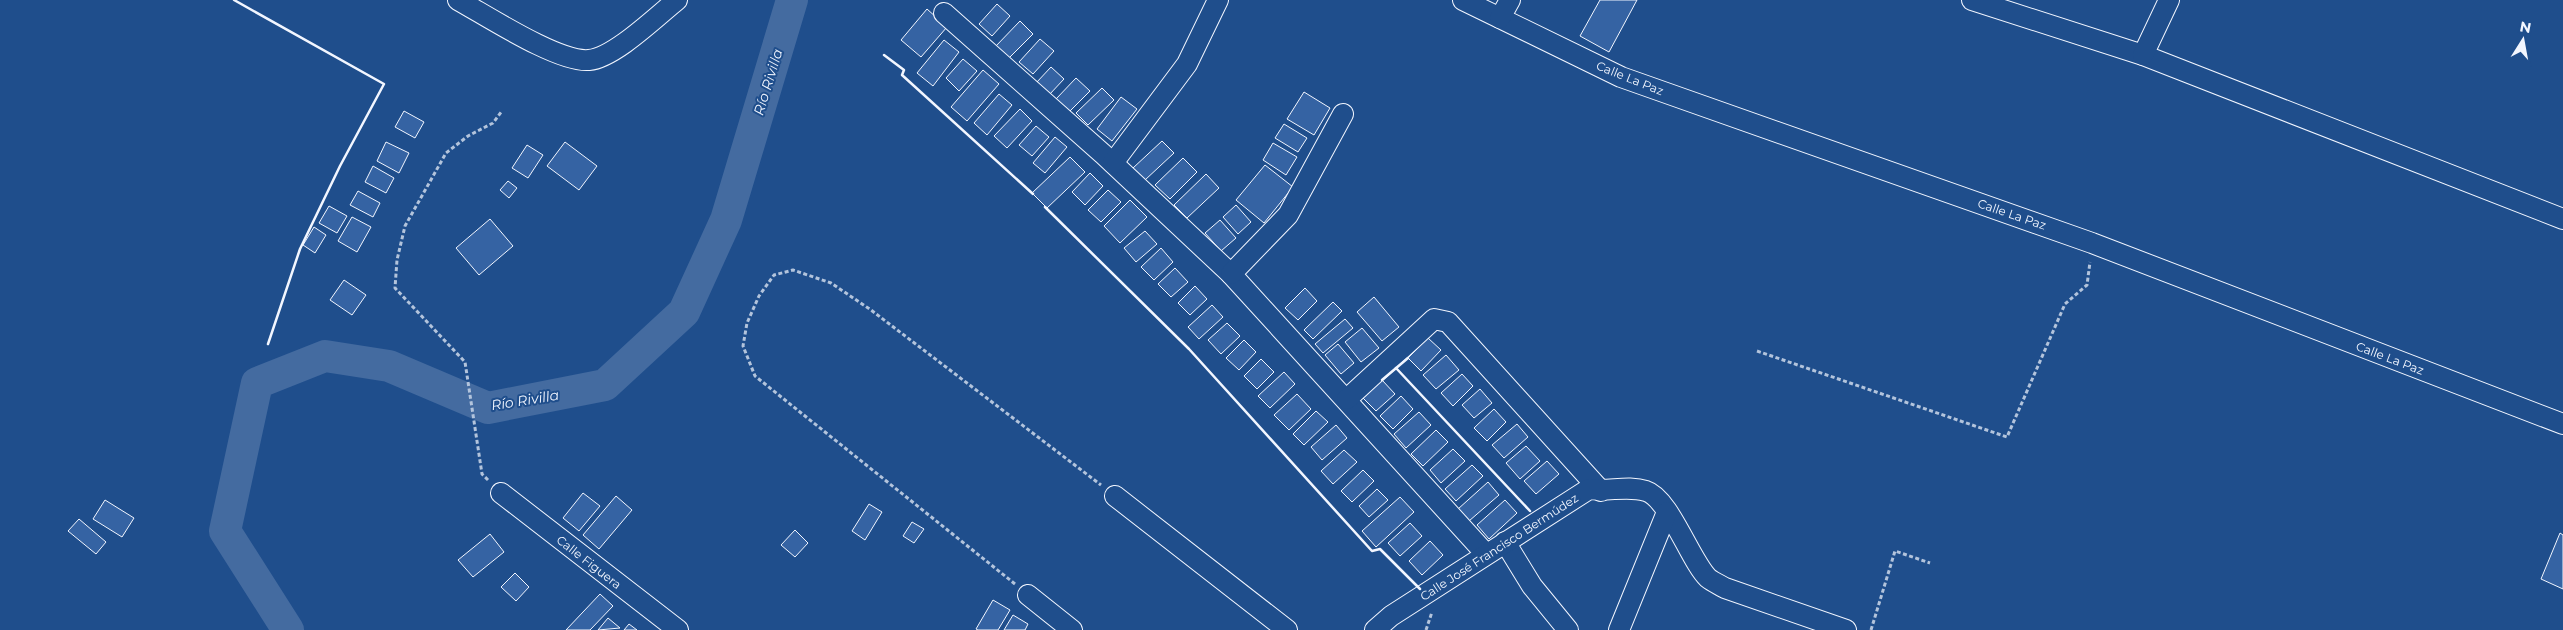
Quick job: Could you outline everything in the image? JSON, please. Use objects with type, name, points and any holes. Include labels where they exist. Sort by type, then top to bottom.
[{"type":"street","points":[[458,0],[565,57],[590,60],[617,48],[677,0]]},
{"type":"street","points":[[1113,163],[1187,64],[1218,0]]},
{"type":"street","name":"Calle La Paz","points":[[1463,0],[1621,77],[2092,242],[2563,424]]},
{"type":"street","points":[[1500,18],[1510,0]]},
{"type":"street","points":[[1972,0],[2143,55],[2563,219]]},
{"type":"street","points":[[2143,55],[2169,0]]},
{"type":"street","points":[[944,14],[1113,163],[1232,274],[1486,554]]},
{"type":"street","points":[[1232,274],[1288,215],[1343,114]]},
{"type":"street","points":[[1347,399],[1434,319],[1440,319],[1448,322],[1601,491]]},
{"type":"street","name":"Calle José Francisco Bermúdez","points":[[1375,630],[1391,616],[1589,489],[1601,491],[1631,488],[1649,492],[1667,512],[1708,578],[1725,588],[1846,630]]},
{"type":"street","name":"Calle Figuera","points":[[501,493],[678,630]]},
{"type":"street","points":[[1115,496],[1287,630]]},
{"type":"street","points":[[1619,630],[1667,512]]},
{"type":"street","points":[[1505,542],[1532,586],[1568,630]]},
{"type":"street","points":[[1028,595],[1072,630]]},
{"type":"path","points":[[482,474],[465,362],[395,288],[397,260],[405,226],[446,153],[468,136],[493,123],[502,111]]},
{"type":"path","points":[[1758,350],[2007,437],[2065,304],[2087,285],[2092,242]]},
{"type":"path","points":[[1028,595],[755,376],[743,346],[746,331],[759,296],[774,275],[793,270],[831,283],[871,310],[1115,496]]},
{"type":"path","points":[[1871,630],[1895,551],[1930,563]]},
{"type":"building","points":[[1600,0],[1637,0],[1609,52],[1580,36]]},
{"type":"building","points":[[997,4],[1010,16],[992,36],[979,24]]},
{"type":"building","points":[[927,9],[947,27],[921,57],[901,40]]},
{"type":"building","points":[[1020,21],[1033,34],[1008,59],[995,47]]},
{"type":"building","points":[[1040,39],[1054,51],[1033,74],[1019,62]]},
{"type":"building","points":[[944,40],[959,52],[933,86],[917,73]]},
{"type":"building","points":[[963,59],[977,71],[959,91],[946,78]]},
{"type":"building","points":[[1051,67],[1064,79],[1049,95],[1036,83]]},
{"type":"building","points":[[983,70],[999,84],[967,121],[951,107]]},
{"type":"building","points":[[1076,78],[1090,91],[1069,112],[1056,99]]},
{"type":"building","points":[[1102,88],[1114,100],[1088,125],[1076,113]]},
{"type":"building","points":[[1304,92],[1330,108],[1314,135],[1287,119]]},
{"type":"building","points":[[999,94],[1012,105],[987,135],[974,123]]},
{"type":"building","points":[[1121,97],[1137,109],[1112,141],[1097,129]]},
{"type":"building","points":[[1020,109],[1032,121],[1007,148],[994,136]]},
{"type":"building","points":[[404,111],[424,122],[415,138],[395,127]]},
{"type":"building","points":[[1284,124],[1307,138],[1298,152],[1275,138]]},
{"type":"building","points":[[1036,126],[1049,137],[1032,156],[1019,145]]},
{"type":"building","points":[[1055,137],[1067,147],[1045,173],[1033,163]]},
{"type":"building","points":[[1162,141],[1174,153],[1145,180],[1133,168]]},
{"type":"building","points":[[386,142],[409,153],[399,173],[377,161]]},
{"type":"building","points":[[565,142],[597,166],[579,190],[547,166]]},
{"type":"building","points":[[1273,143],[1297,157],[1286,175],[1263,160]]},
{"type":"building","points":[[527,145],[543,155],[528,178],[512,168]]},
{"type":"building","points":[[1070,157],[1085,172],[1047,208],[1032,193]]},
{"type":"building","points":[[1183,158],[1197,172],[1170,199],[1155,185]]},
{"type":"building","points":[[1265,165],[1293,187],[1264,223],[1236,200]]},
{"type":"building","points":[[373,166],[394,178],[386,193],[365,182]]},
{"type":"building","points":[[1090,173],[1103,186],[1085,205],[1072,192]]},
{"type":"building","points":[[1206,174],[1219,188],[1187,218],[1174,205]]},
{"type":"building","points":[[508,181],[517,188],[509,198],[500,190]]},
{"type":"building","points":[[1108,190],[1121,202],[1101,222],[1088,210]]},
{"type":"building","points":[[358,191],[380,203],[373,217],[350,205]]},
{"type":"building","points":[[1130,200],[1147,217],[1120,243],[1104,226]]},
{"type":"building","points":[[1236,205],[1251,222],[1238,234],[1223,217]]},
{"type":"building","points":[[329,206],[347,216],[337,233],[319,223]]},
{"type":"building","points":[[352,217],[371,227],[357,252],[338,241]]},
{"type":"building","points":[[490,219],[513,246],[479,275],[456,248]]},
{"type":"building","points":[[1220,220],[1236,238],[1221,251],[1205,233]]},
{"type":"building","points":[[314,227],[326,235],[315,253],[303,245]]},
{"type":"building","points":[[1145,231],[1157,244],[1136,262],[1124,248]]},
{"type":"building","points":[[1161,248],[1173,262],[1154,280],[1141,267]]},
{"type":"building","points":[[1175,268],[1188,282],[1171,297],[1158,284]]},
{"type":"building","points":[[344,280],[366,295],[352,315],[330,300]]},
{"type":"building","points":[[1195,286],[1207,299],[1190,315],[1178,303]]},
{"type":"building","points":[[1305,288],[1317,301],[1298,320],[1285,308]]},
{"type":"building","points":[[1374,297],[1399,327],[1382,341],[1357,312]]},
{"type":"building","points":[[1333,302],[1342,311],[1313,339],[1304,330]]},
{"type":"building","points":[[1212,305],[1223,317],[1199,339],[1188,327]]},
{"type":"building","points":[[1345,319],[1353,328],[1323,353],[1315,344]]},
{"type":"building","points":[[1227,323],[1240,336],[1221,354],[1208,340]]},
{"type":"building","points":[[1362,328],[1379,348],[1361,362],[1345,342]]},
{"type":"building","points":[[1428,338],[1441,350],[1421,371],[1408,358]]},
{"type":"building","points":[[1244,340],[1256,352],[1239,370],[1226,358]]},
{"type":"building","points":[[1338,344],[1354,363],[1341,374],[1325,355]]},
{"type":"building","points":[[1446,355],[1459,370],[1436,389],[1423,375]]},
{"type":"building","points":[[1261,359],[1274,372],[1257,389],[1244,376]]},
{"type":"building","points":[[1284,372],[1295,384],[1270,408],[1258,396]]},
{"type":"building","points":[[1462,374],[1473,386],[1453,406],[1441,393]]},
{"type":"building","points":[[1382,380],[1395,394],[1376,411],[1363,398]]},
{"type":"building","points":[[1480,389],[1492,403],[1474,418],[1462,405]]},
{"type":"building","points":[[1297,394],[1311,409],[1289,430],[1274,415]]},
{"type":"building","points":[[1401,396],[1413,409],[1393,429],[1380,416]]},
{"type":"building","points":[[1494,409],[1506,422],[1487,441],[1474,428]]},
{"type":"building","points":[[1316,411],[1328,422],[1304,445],[1293,434]]},
{"type":"building","points":[[1419,412],[1431,425],[1406,448],[1394,434]]},
{"type":"building","points":[[1517,424],[1528,437],[1504,458],[1492,445]]},
{"type":"building","points":[[1336,425],[1347,438],[1322,460],[1311,447]]},
{"type":"building","points":[[1436,430],[1448,442],[1423,466],[1411,454]]},
{"type":"building","points":[[1526,446],[1540,461],[1520,479],[1506,463]]},
{"type":"building","points":[[1453,449],[1465,461],[1441,483],[1430,470]]},
{"type":"building","points":[[1344,450],[1357,462],[1333,484],[1321,471]]},
{"type":"building","points":[[1547,461],[1559,474],[1536,494],[1524,481]]},
{"type":"building","points":[[1472,465],[1483,476],[1456,501],[1445,489]]},
{"type":"building","points":[[1363,470],[1374,481],[1352,502],[1341,491]]},
{"type":"building","points":[[1488,482],[1499,495],[1469,521],[1458,509]]},
{"type":"building","points":[[1377,489],[1388,500],[1369,517],[1359,506]]},
{"type":"building","points":[[583,493],[600,506],[579,531],[563,518]]},
{"type":"building","points":[[616,496],[632,510],[599,549],[583,535]]},
{"type":"building","points":[[1400,497],[1414,512],[1376,547],[1362,531]]},
{"type":"building","points":[[105,500],[134,518],[122,537],[93,519]]},
{"type":"building","points":[[1505,500],[1517,513],[1489,539],[1477,525]]},
{"type":"building","points":[[869,504],[882,512],[865,540],[852,531]]},
{"type":"building","points":[[79,519],[106,542],[96,554],[68,531]]},
{"type":"building","points":[[912,522],[924,529],[914,543],[903,536]]},
{"type":"building","points":[[1410,523],[1422,536],[1400,556],[1388,543]]},
{"type":"building","points":[[795,530],[808,543],[795,557],[781,545]]},
{"type":"building","points":[[2560,533],[2563,535],[2563,589],[2541,579]]},
{"type":"building","points":[[490,534],[504,552],[473,577],[458,560]]},
{"type":"building","points":[[1430,541],[1443,555],[1422,575],[1409,561]]},
{"type":"building","points":[[515,573],[529,587],[516,601],[501,587]]},
{"type":"building","points":[[600,594],[613,606],[590,630],[566,630]]},
{"type":"building","points":[[993,600],[1010,610],[998,630],[976,629]]},
{"type":"building","points":[[1013,615],[1028,624],[1025,630],[1004,630]]},
{"type":"building","points":[[608,618],[620,628],[598,630]]},
{"type":"building","points":[[629,624],[637,630],[624,630]]},
{"type":"waterway","name":"Río Rivilla","points":[[288,630],[225,531],[257,383],[325,356],[389,366],[488,408],[605,385],[684,312],[726,220],[792,0]]},
{"type":"wall","points":[[234,0],[384,84],[340,166],[300,249],[268,344]]},
{"type":"wall","points":[[884,55],[904,70],[902,75],[1033,194]]},
{"type":"wall","points":[[1045,207],[1189,349],[1372,551],[1380,549],[1420,589]]},
{"type":"wall","points":[[1382,380],[1408,358]]},
{"type":"wall","points":[[1396,368],[1530,511]]}]
